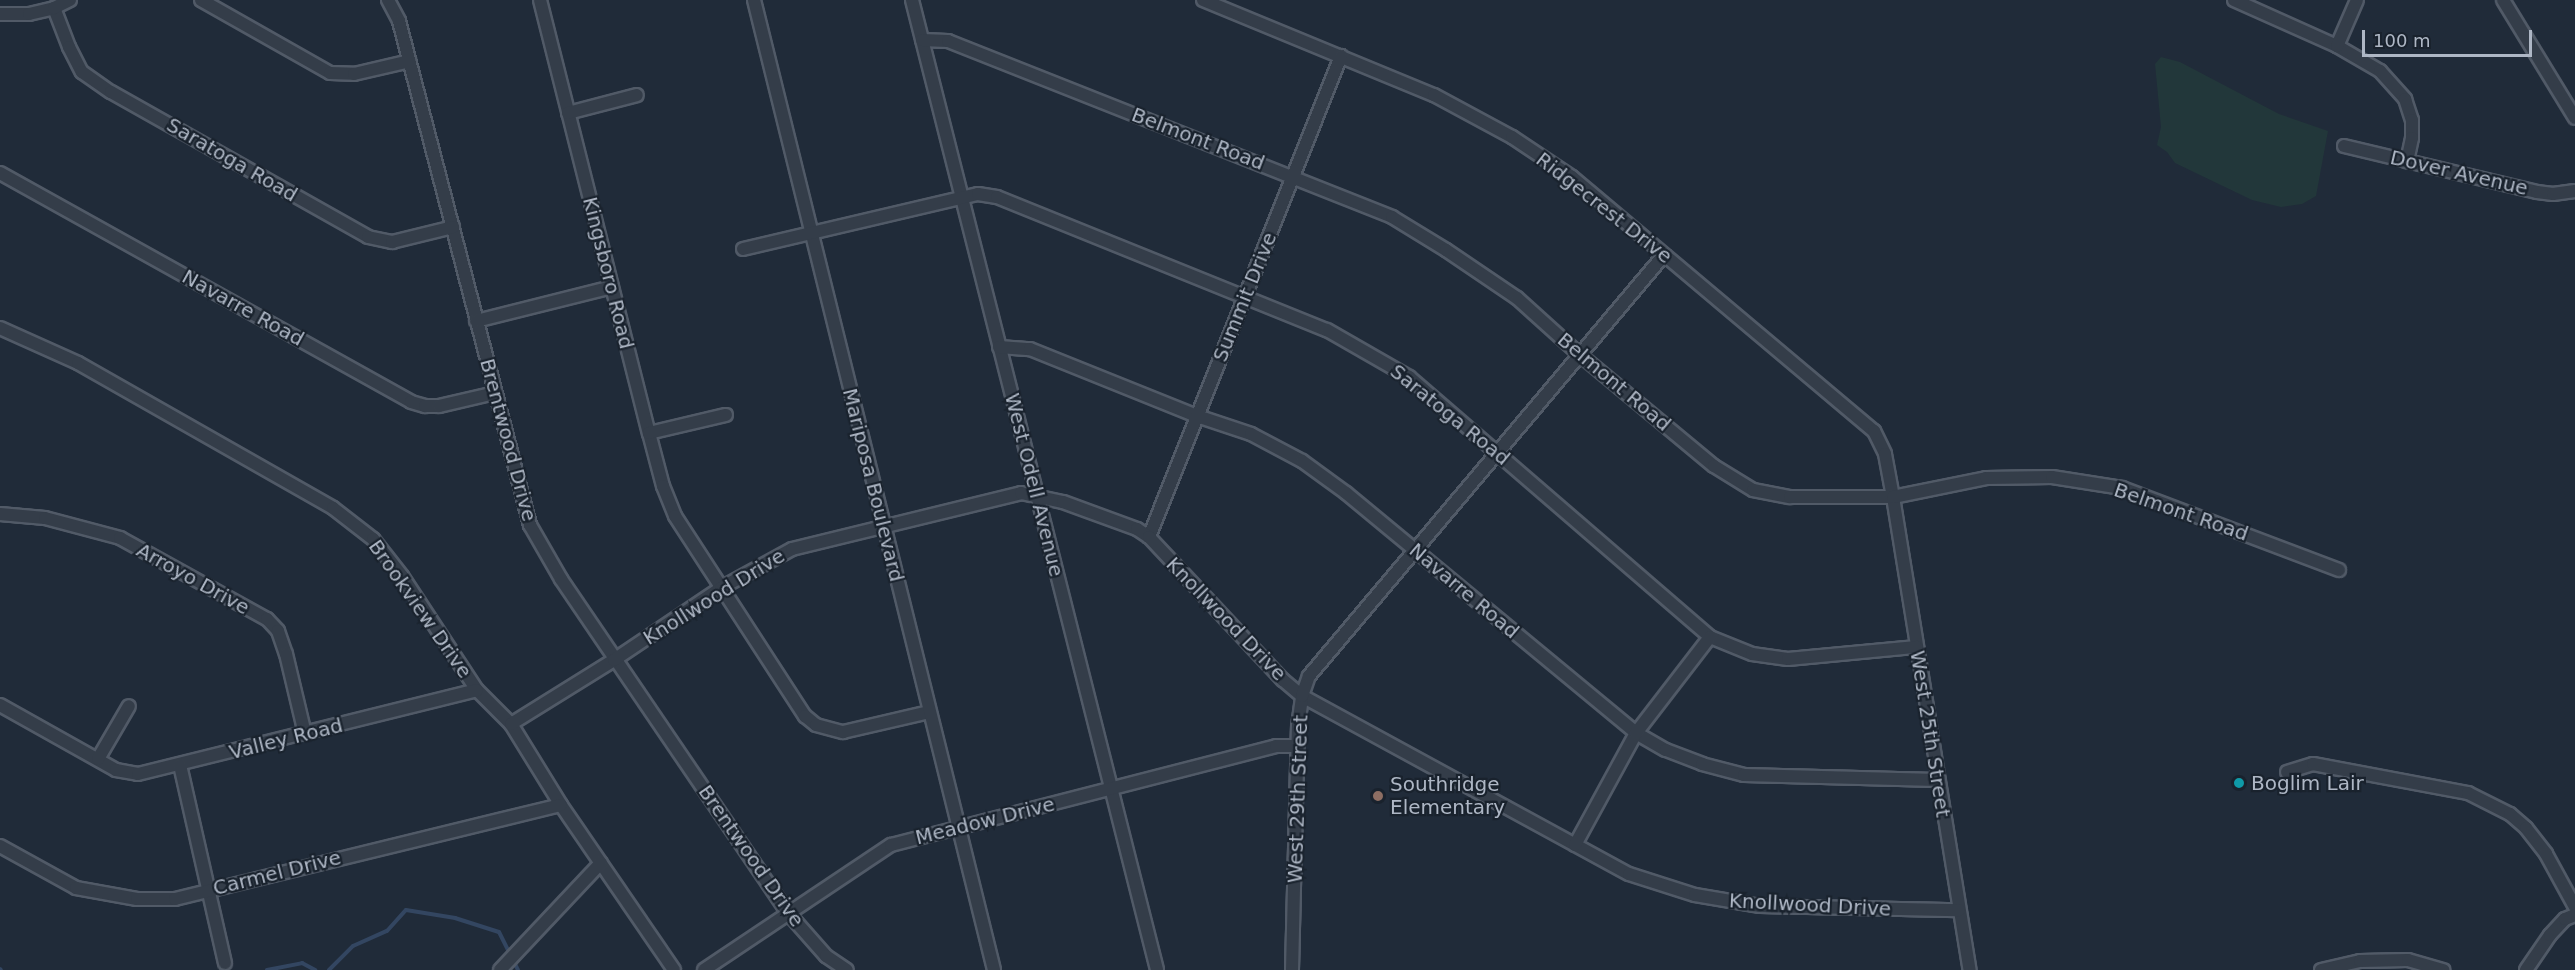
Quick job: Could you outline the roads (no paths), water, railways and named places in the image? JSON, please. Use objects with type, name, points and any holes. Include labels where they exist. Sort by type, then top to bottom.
[{"type":"street","points":[[0,14],[30,14],[54,8],[70,0]]},
{"type":"street","points":[[201,0],[330,73],[354,74],[410,61]]},
{"type":"street","name":"Brentwood Drive","points":[[388,0],[399,21],[410,61],[530,525],[544,553],[615,660],[789,914],[825,956],[847,970]]},
{"type":"street","name":"Kingsboro Road","points":[[540,0],[649,433],[663,486],[675,516],[806,716],[816,724],[843,732],[928,711]]},
{"type":"street","name":"Mariposa Boulevard","points":[[754,0],[928,711],[994,970]]},
{"type":"street","name":"West Odell Avenue","points":[[912,0],[1157,970]]},
{"type":"street","name":"Ridgecrest Drive","points":[[1203,0],[1434,94],[1512,137],[1572,177],[1868,424],[1885,454],[1893,497]]},
{"type":"street","points":[[2234,0],[2337,46],[2380,71],[2405,99],[2412,120],[2412,138],[2407,161]]},
{"type":"street","points":[[2337,46],[2357,0]]},
{"type":"street","points":[[2503,0],[2575,118]]},
{"type":"street","name":"Saratoga Road","points":[[54,8],[69,47],[82,72],[111,92],[368,237],[392,242],[453,227]]},
{"type":"street","name":"Belmont Road","points":[[922,40],[948,41],[1392,217],[1446,250],[1516,298],[1579,354],[1714,466],[1753,490],[1790,497],[1893,497],[1986,478],[2052,477],[2122,488],[2339,570]]},
{"type":"street","name":"Summit Drive","points":[[1149,537],[1341,56]]},
{"type":"street","points":[[568,113],[637,95]]},
{"type":"street","name":"Dover Avenue","points":[[2343,146],[2537,192],[2553,194],[2575,191]]},
{"type":"street","name":"Navarre Road","points":[[0,172],[411,402],[425,406],[439,406],[495,393]]},
{"type":"street","name":"Saratoga Road","points":[[744,249],[978,194],[997,197],[1327,330],[1409,377],[1710,636],[1752,654],[1788,659],[1916,647]]},
{"type":"street","name":"West 29th Street","points":[[1292,970],[1297,746],[1302,696],[1309,676],[1664,255]]},
{"type":"street","points":[[476,321],[612,287]]},
{"type":"street","name":"Brookview Drive","points":[[0,328],[78,363],[333,508],[373,539],[402,576],[477,690],[512,724],[561,805],[674,970]]},
{"type":"street","name":"Navarre Road","points":[[999,347],[1030,349],[1197,416],[1251,434],[1302,461],[1346,493],[1636,733],[1666,750],[1702,764],[1744,775],[1937,780]]},
{"type":"street","points":[[649,433],[726,415]]},
{"type":"street","name":"Knollwood Drive","points":[[512,724],[615,660],[721,588],[792,549],[1021,493],[1074,506],[1137,529],[1149,537],[1283,680],[1302,696],[1575,845],[1646,881],[1725,901],[1760,906],[1959,910]]},
{"type":"street","name":"West 25th Street","points":[[1893,497],[1937,780],[1970,970]]},
{"type":"street","name":"Arroyo Drive","points":[[0,514],[45,518],[120,538],[267,619],[278,632],[286,654],[305,734]]},
{"type":"street","points":[[1575,845],[1636,733],[1710,636]]},
{"type":"street","name":"Valley Road","points":[[0,705],[116,770],[138,774],[477,690]]},
{"type":"street","points":[[98,759],[129,706]]},
{"type":"street","name":"Meadow Drive","points":[[705,970],[891,845],[1276,746],[1297,746]]},
{"type":"street","points":[[2287,772],[2313,764],[2468,793],[2510,814],[2526,828],[2546,854],[2575,907]]},
{"type":"street","points":[[180,765],[225,963]]},
{"type":"street","name":"Carmel Drive","points":[[0,846],[76,888],[104,895],[137,899],[175,899],[208,889],[561,805]]},
{"type":"street","points":[[500,970],[601,862]]},
{"type":"street","points":[[2526,970],[2550,935],[2565,919],[2575,915]]},
{"type":"street","points":[[2322,970],[2360,961],[2408,960],[2444,970]]},
{"type":"waterway","points":[[329,970],[353,946],[387,931],[406,910],[455,918],[499,932],[518,970]]},
{"type":"waterway","points":[[267,970],[302,963],[315,970]]},
{"type":"place","name":"Boglim Lair","points":[[2239,783]]},
{"type":"place","name":"Southridge Elementary","points":[[1378,796]]}]
